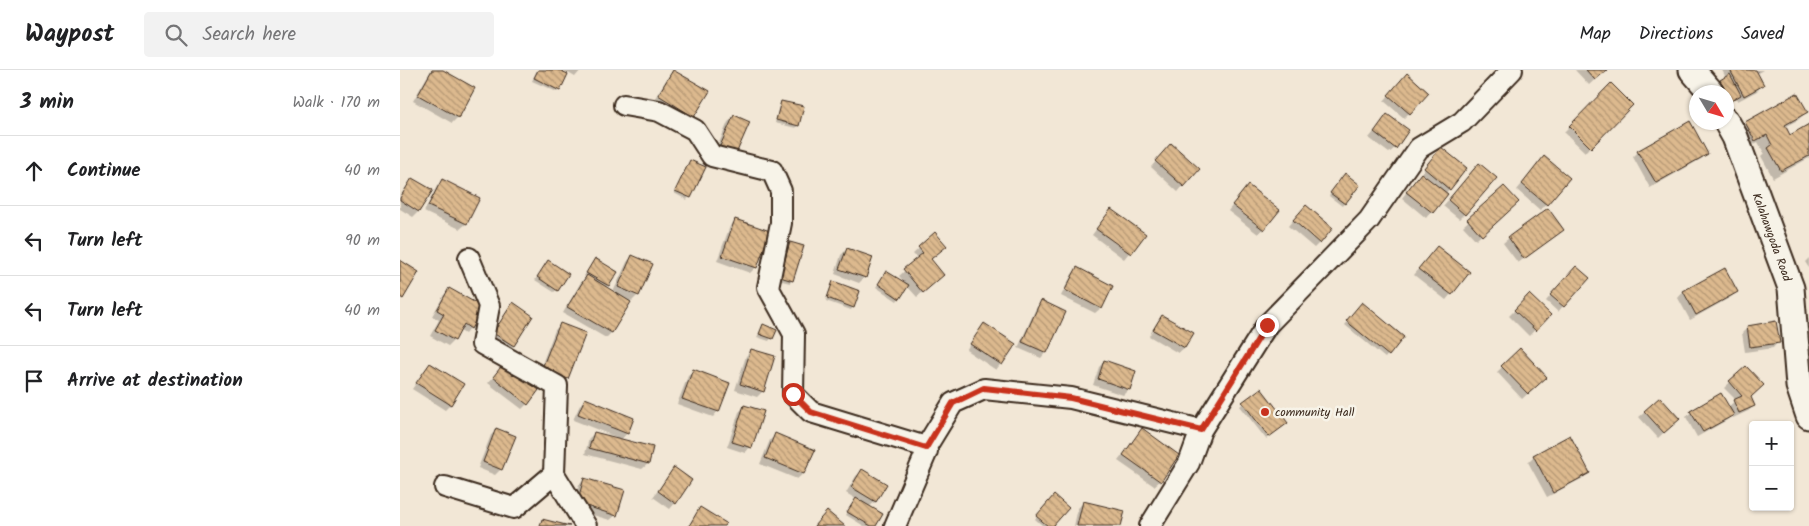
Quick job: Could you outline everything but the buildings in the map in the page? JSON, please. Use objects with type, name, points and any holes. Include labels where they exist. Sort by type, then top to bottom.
[{"type":"street","points":[[1150,526],[1189,463],[1201,430],[1267,325],[1369,220],[1419,148],[1462,122],[1512,70]]},
{"type":"street","points":[[1692,70],[1705,85]]},
{"type":"street","points":[[624,106],[659,111],[695,130],[712,156],[772,172],[781,192],[781,223],[768,287],[794,334],[793,394],[811,412],[926,448]]},
{"type":"street","name":"Kalahawgoda Road","points":[[1731,130],[1791,288],[1799,386],[1809,416]]},
{"type":"street","points":[[469,258],[489,306],[482,344],[557,386],[554,474],[586,526]]},
{"type":"street","points":[[895,526],[927,451],[926,448],[953,403],[984,388],[1071,398],[1201,430]]},
{"type":"street","points":[[445,487],[514,508],[554,474]]},
{"type":"place","name":"community Hall","points":[[1265,412]]},
{"type":"route","points":[[793,394],[811,412],[926,448],[953,403],[984,388],[1071,398],[1201,430],[1267,325]]}]
